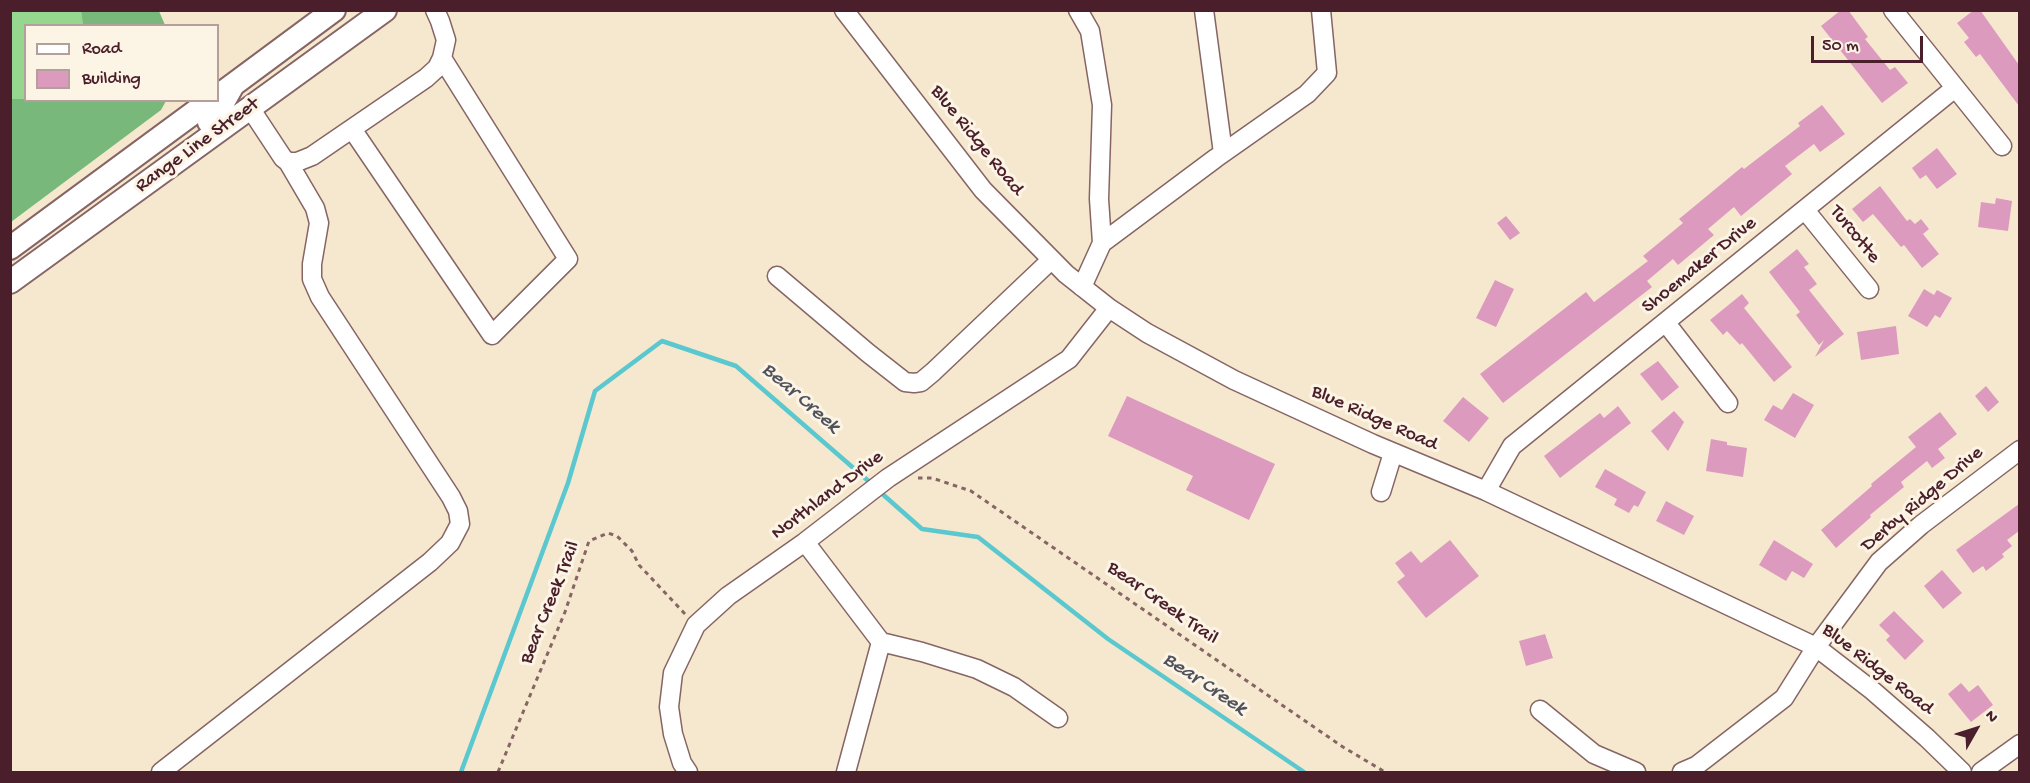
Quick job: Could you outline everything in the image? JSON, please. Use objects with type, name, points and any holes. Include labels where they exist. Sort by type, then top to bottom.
[{"type":"main road","name":"Range Line Street","points":[[225,90],[334,10]]},
{"type":"main road","points":[[255,104],[285,68],[361,10]]},
{"type":"main road","name":"Range Line Street","points":[[10,282],[385,10]]},
{"type":"main road","points":[[77,234],[85,215],[93,208],[202,129],[216,115],[225,90]]},
{"type":"main road","name":"Range Line Street","points":[[10,248],[208,102]]},
{"type":"street","points":[[288,162],[297,162],[312,156],[426,78],[437,68],[446,40],[435,10]]},
{"type":"street","name":"Blue Ridge Road","points":[[844,10],[983,190],[1051,260],[1109,308],[1147,333],[1234,380],[1394,453],[1486,491],[1816,648],[1873,691],[1962,772]]},
{"type":"street","points":[[1078,10],[1090,31],[1102,105],[1099,199],[1102,243],[1082,287]]},
{"type":"street","points":[[1204,10],[1223,153]]},
{"type":"street","points":[[1102,243],[1307,94],[1327,73],[1321,10]]},
{"type":"street","points":[[1893,10],[2002,146]]},
{"type":"street","points":[[352,129],[492,335],[568,259],[442,57]]},
{"type":"street","name":"Shoemaker Drive","points":[[1486,491],[1512,446],[1955,88]]},
{"type":"street","points":[[161,772],[430,562],[450,543],[459,524],[458,511],[451,497],[320,297],[312,279],[312,264],[319,223],[315,208],[288,162],[276,148],[255,104]]},
{"type":"street","name":"Turcotte","points":[[1804,210],[1869,289]]},
{"type":"street","points":[[777,276],[868,354],[905,381],[914,383],[933,372],[1051,260]]},
{"type":"street","name":"Northland Drive","points":[[688,772],[682,763],[673,734],[669,707],[673,673],[696,625],[728,596],[805,542],[888,478],[1069,359],[1109,308]]},
{"type":"street","points":[[1666,323],[1728,403]]},
{"type":"street","name":"Derby Ridge Drive","points":[[1682,772],[1696,766],[1784,698],[1816,648],[1879,562],[1921,525],[2019,450]]},
{"type":"street","points":[[1381,492],[1394,453]]},
{"type":"street","points":[[805,542],[881,642],[978,669],[1014,687],[1058,718]]},
{"type":"street","points":[[846,772],[881,642]]},
{"type":"street","points":[[1540,710],[1594,754],[1636,772]]},
{"type":"street","points":[[1982,772],[2019,744]]},
{"type":"path","name":"Bear Creek Trail","points":[[916,478],[932,478],[971,491],[1333,740],[1385,772]]},
{"type":"path","name":"Bear Creek Trail","points":[[498,772],[565,612],[589,541],[608,532],[617,536],[632,551],[639,565],[690,620]]},
{"type":"green space","points":[[10,11],[81,11],[83,24],[24,24],[24,99],[11,99]]},
{"type":"green space","points":[[81,11],[159,11],[165,24],[83,24]]},
{"type":"green space","points":[[11,99],[24,99],[24,102],[165,102],[161,110],[11,222]]},
{"type":"building","points":[[1841,10],[1848,10],[1868,37],[1865,39],[1890,70],[1895,67],[1908,83],[1882,103],[1821,26]]},
{"type":"building","points":[[1974,10],[1980,10],[2019,65],[2019,106],[1980,54],[1976,57],[1964,42],[1969,38],[1957,23]]},
{"type":"building","points":[[1822,105],[1845,134],[1820,152],[1814,144],[1785,166],[1792,174],[1741,216],[1734,207],[1708,229],[1714,235],[1678,265],[1673,259],[1647,281],[1652,287],[1503,403],[1480,374],[1586,292],[1594,302],[1648,261],[1643,256],[1683,223],[1679,219],[1742,167],[1744,169],[1800,126],[1798,123]]},
{"type":"building","points":[[1937,148],[1957,174],[1937,189],[1926,175],[1920,179],[1912,168]]},
{"type":"building","points":[[1880,186],[1907,221],[1910,219],[1915,224],[1921,219],[1929,229],[1923,234],[1939,254],[1922,268],[1904,245],[1901,247],[1873,214],[1863,222],[1852,209]]},
{"type":"building","points":[[1996,198],[2012,201],[2008,231],[1978,227],[1981,202],[1995,204]]},
{"type":"building","points":[[1506,216],[1520,233],[1510,240],[1497,223]]},
{"type":"building","points":[[1797,249],[1809,264],[1804,267],[1817,284],[1809,290],[1844,334],[1815,357],[1824,340],[1819,345],[1796,315],[1800,312],[1769,272]]},
{"type":"building","points":[[1495,280],[1514,289],[1496,327],[1476,318]]},
{"type":"building","points":[[1924,289],[1934,295],[1937,290],[1952,298],[1940,318],[1935,315],[1927,327],[1908,316]]},
{"type":"building","points":[[1742,294],[1749,303],[1744,308],[1792,367],[1774,382],[1742,343],[1740,345],[1727,331],[1723,335],[1710,320]]},
{"type":"building","points":[[1896,326],[1899,354],[1861,360],[1857,332]]},
{"type":"building","points":[[1658,361],[1679,387],[1662,401],[1640,374]]},
{"type":"building","points":[[1986,386],[1999,402],[1988,412],[1975,396]]},
{"type":"building","points":[[1793,393],[1814,405],[1795,438],[1764,420],[1773,405],[1782,410]]},
{"type":"building","points":[[1127,396],[1275,464],[1249,520],[1186,490],[1193,476],[1108,436]]},
{"type":"building","points":[[1463,397],[1489,418],[1469,442],[1443,421]]},
{"type":"building","points":[[1618,406],[1631,423],[1560,478],[1544,456],[1600,413],[1604,418]]},
{"type":"building","points":[[1674,411],[1684,422],[1668,451],[1651,431]]},
{"type":"building","points":[[1940,412],[1957,434],[1938,449],[1945,458],[1932,468],[1927,461],[1901,482],[1904,487],[1870,515],[1871,517],[1836,548],[1821,530],[1916,447],[1908,437]]},
{"type":"building","points":[[1711,439],[1727,442],[1727,445],[1747,448],[1743,477],[1706,471]]},
{"type":"building","points":[[1605,469],[1646,492],[1638,507],[1634,505],[1629,513],[1614,505],[1617,499],[1595,487]]},
{"type":"building","points":[[1666,501],[1694,516],[1684,535],[1656,521]]},
{"type":"building","points":[[2019,504],[2019,531],[2007,540],[2012,546],[2002,554],[2004,557],[1986,571],[1983,566],[1973,573],[1956,550]]},
{"type":"building","points":[[1450,540],[1479,576],[1426,618],[1397,582],[1405,576],[1395,563],[1411,551],[1421,563]]},
{"type":"building","points":[[1774,540],[1813,564],[1804,578],[1792,571],[1786,581],[1759,565]]},
{"type":"building","points":[[1942,570],[1962,593],[1943,609],[1924,586]]},
{"type":"building","points":[[1894,611],[1924,641],[1905,660],[1886,640],[1890,636],[1879,625]]},
{"type":"building","points":[[1545,634],[1553,658],[1526,666],[1519,641]]},
{"type":"building","points":[[1961,683],[1969,692],[1978,685],[1993,705],[1971,722],[1948,694]]},
{"type":"waterway","name":"Bear Creek","points":[[461,772],[568,483],[595,391],[662,341],[736,366],[873,485]]},
{"type":"waterway","name":"Bear Creek","points":[[879,491],[922,529],[978,537],[1108,639],[1304,772]]}]
